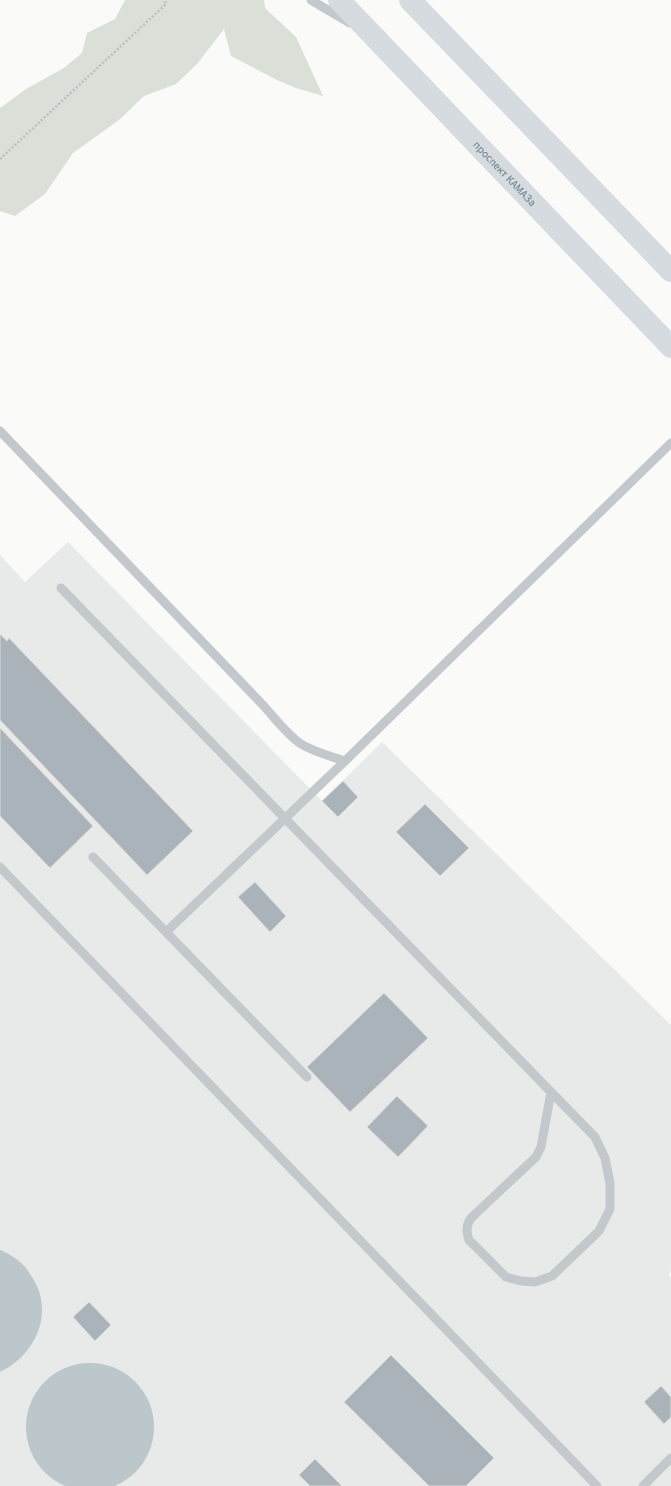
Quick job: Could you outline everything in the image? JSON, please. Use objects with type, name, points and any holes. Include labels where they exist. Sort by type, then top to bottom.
[{"type":"main road","name":"проспект КАМАЗа","points":[[339,0],[671,347]]},
{"type":"main road","points":[[410,0],[671,271]]},
{"type":"lane","points":[[311,0],[374,37]]},
{"type":"lane","points":[[0,431],[257,698],[281,725],[300,743],[318,753],[344,761]]},
{"type":"lane","points":[[166,932],[671,443]]},
{"type":"lane","points":[[61,588],[551,1092],[594,1137],[605,1158],[610,1183],[610,1209],[599,1231],[552,1276],[535,1282],[521,1281],[506,1277],[469,1240],[467,1225],[472,1218],[536,1156],[540,1147],[551,1092]]},
{"type":"lane","points":[[93,857],[308,1077]]},
{"type":"lane","points":[[0,866],[597,1486]]},
{"type":"lane","points":[[643,1486],[671,1458]]},
{"type":"path","points":[[0,160],[166,4],[165,0]]},
{"type":"shaded area","points":[[125,0],[264,0],[265,8],[296,37],[323,96],[296,88],[277,80],[231,56],[224,29],[197,64],[176,84],[144,96],[119,120],[73,153],[45,194],[15,216],[0,211],[0,108],[26,89],[64,68],[82,53],[87,33],[115,19]]},
{"type":"shaded area","points":[[68,542],[322,801],[382,742],[671,1025],[671,1270],[669,1275],[671,1278],[671,1486],[0,1486],[0,555],[25,582]]},
{"type":"shaded area","points":[[0,1250],[16,1259],[27,1269],[39,1290],[42,1304],[38,1331],[32,1344],[13,1364],[0,1372]]},
{"type":"shaded area","points":[[84,1363],[96,1363],[114,1368],[135,1382],[149,1403],[153,1415],[153,1439],[149,1451],[135,1472],[125,1480],[109,1488],[96,1491],[84,1491],[66,1486],[45,1472],[37,1462],[29,1446],[26,1433],[26,1421],[31,1403],[45,1382],[55,1374],[71,1366]]},
{"type":"building","points":[[0,634],[7,641],[9,638],[193,831],[147,875],[0,720]]},
{"type":"building","points":[[0,728],[93,826],[50,868],[0,816]]},
{"type":"building","points":[[343,781],[358,797],[338,817],[322,801]]},
{"type":"building","points":[[425,804],[469,848],[440,876],[396,832]]},
{"type":"building","points":[[255,882],[286,916],[270,932],[238,897]]},
{"type":"building","points":[[384,993],[428,1038],[350,1112],[307,1067]]},
{"type":"building","points":[[397,1096],[428,1126],[398,1157],[367,1127]]},
{"type":"building","points":[[89,1302],[111,1325],[95,1341],[73,1317]]},
{"type":"building","points":[[391,1355],[494,1458],[466,1486],[429,1486],[344,1402]]},
{"type":"building","points":[[661,1386],[671,1397],[671,1417],[664,1424],[644,1402]]},
{"type":"building","points":[[315,1459],[342,1486],[310,1486],[299,1475]]}]
